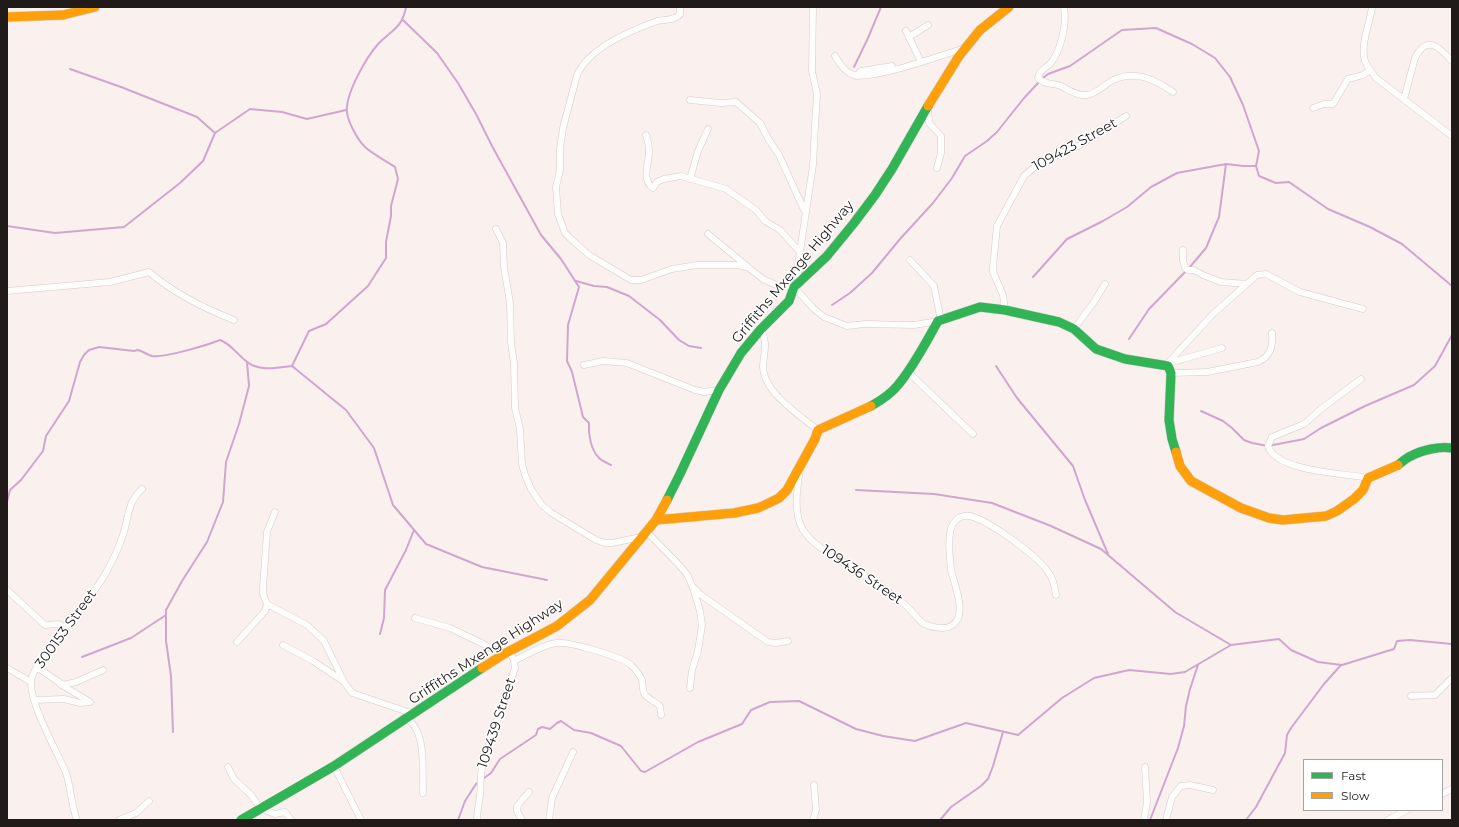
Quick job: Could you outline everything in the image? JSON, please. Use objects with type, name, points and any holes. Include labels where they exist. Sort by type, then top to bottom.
[{"type":"street","points":[[7,17],[61,15],[81,12],[95,7]]},
{"type":"street","points":[[680,7],[680,14],[677,18],[660,21],[639,28],[616,39],[600,49],[580,68],[563,128],[560,148],[560,170],[556,187],[558,214],[565,233],[583,250],[631,280],[641,280],[672,269],[697,265],[738,265],[749,268]]},
{"type":"street","points":[[794,287],[798,281],[805,212],[813,165],[817,94],[812,71],[813,7]]},
{"type":"street","name":"Griffiths Mxenge Highway","points":[[241,820],[334,766],[507,653],[557,626],[590,600],[656,520],[680,474],[719,390],[741,353],[761,329],[789,301],[794,287],[827,256],[875,195],[892,170],[928,105],[966,47],[980,30],[1009,7]]},
{"type":"street","points":[[1064,7],[1065,18],[1062,36],[1052,61],[1039,74],[1038,78],[1042,82],[1060,86],[1079,94],[1086,95],[1098,91],[1112,81],[1139,76],[1154,80],[1173,92]]},
{"type":"street","points":[[1372,7],[1365,42],[1364,56],[1370,70],[1376,78],[1452,136]]},
{"type":"street","points":[[920,62],[907,34],[928,25]]},
{"type":"street","points":[[1404,99],[1415,58],[1424,46],[1431,45],[1438,47],[1452,61]]},
{"type":"street","points":[[835,56],[842,66],[853,75],[865,77],[920,62],[966,47]]},
{"type":"street","points":[[853,75],[854,66]]},
{"type":"street","points":[[1313,108],[1324,104],[1333,104],[1348,79],[1363,75],[1370,70]]},
{"type":"street","points":[[690,100],[721,103],[736,102],[760,123],[779,155],[805,212]]},
{"type":"street","points":[[928,105],[929,122],[940,136],[941,153],[937,168]]},
{"type":"street","name":"109423 Street","points":[[1005,310],[1003,295],[993,272],[997,226],[1024,176],[1039,163],[1080,145],[1126,116]]},
{"type":"street","points":[[690,179],[698,151],[708,129]]},
{"type":"street","points":[[646,135],[649,145],[646,179],[648,184],[653,188],[658,182],[664,179],[680,176],[726,189],[756,210],[765,221],[780,230],[800,252]]},
{"type":"street","points":[[496,229],[503,242],[504,267],[510,303],[515,408],[520,429],[522,464],[531,489],[541,504],[550,512],[596,540],[612,544],[645,534],[681,567],[688,576],[692,586],[702,621],[698,651],[692,670],[690,688]]},
{"type":"street","points":[[708,234],[763,279],[776,285],[794,287],[813,308],[824,317],[847,326],[865,324],[914,325],[939,321],[980,307],[1005,310],[1059,322],[1074,329],[1096,348],[1125,359],[1207,372],[1264,360],[1272,349],[1272,333]]},
{"type":"street","points":[[1183,250],[1182,260],[1185,268],[1188,270],[1194,270],[1221,282],[1247,284]]},
{"type":"street","points":[[656,520],[677,519],[749,510],[776,499],[783,495],[800,467],[815,439],[818,430],[880,401],[898,386],[939,321],[934,286],[910,260]]},
{"type":"street","points":[[7,291],[110,282],[149,272],[191,302],[234,320]]},
{"type":"street","points":[[1363,309],[1300,292],[1266,274],[1257,275],[1204,323],[1169,367],[1171,383],[1170,420],[1174,448],[1180,466],[1187,478],[1247,510],[1269,518],[1283,520],[1326,516],[1337,511],[1354,499],[1363,490],[1368,478]]},
{"type":"street","points":[[1074,329],[1105,284]]},
{"type":"street","points":[[761,329],[766,342],[763,366],[767,382],[784,403],[818,430]]},
{"type":"street","points":[[1169,367],[1222,348]]},
{"type":"street","points":[[584,365],[604,361],[627,363],[696,390],[704,392],[719,390]]},
{"type":"street","points":[[908,372],[973,434]]},
{"type":"street","points":[[1361,379],[1321,409],[1304,424],[1272,437],[1268,446],[1270,452],[1292,465],[1312,470],[1368,478],[1397,466],[1411,456],[1426,450],[1445,447],[1452,448]]},
{"type":"street","name":"109436 Street","points":[[800,467],[797,505],[801,525],[804,531],[822,548],[888,591],[910,608],[924,624],[941,628],[950,627],[958,618],[960,605],[951,570],[950,534],[955,521],[964,516],[970,516],[997,530],[1016,543],[1044,566],[1050,574],[1056,595]]},
{"type":"street","name":"300153 Street","points":[[77,820],[70,798],[66,775],[42,722],[31,682],[37,667],[64,627],[85,603],[106,572],[122,537],[130,504],[142,488]]},
{"type":"street","points":[[275,512],[267,532],[263,587],[265,600],[268,604],[307,625],[324,641],[344,682],[352,693],[411,716],[417,731],[422,757],[423,793]]},
{"type":"street","points":[[692,586],[707,600],[768,642],[776,643],[788,641]]},
{"type":"street","points":[[7,590],[45,625],[58,624],[64,627]]},
{"type":"street","points":[[237,642],[265,611],[268,604]]},
{"type":"street","points":[[415,618],[450,628],[507,653]]},
{"type":"street","points":[[514,661],[542,647],[560,642],[569,643],[617,657],[631,665],[636,671],[642,680],[645,694],[660,706],[661,715]]},
{"type":"street","points":[[283,645],[344,682]]},
{"type":"street","name":"109439 Street","points":[[477,820],[482,767],[515,668],[514,661],[507,653]]},
{"type":"street","points":[[35,700],[59,699],[80,703],[90,702],[60,684],[37,667]]},
{"type":"street","points":[[7,668],[31,682]]},
{"type":"street","points":[[60,684],[66,685],[76,682],[103,670]]},
{"type":"street","points":[[1411,696],[1435,695],[1452,678]]},
{"type":"street","points":[[549,820],[552,798],[572,752]]},
{"type":"street","points":[[334,766],[361,820]]},
{"type":"street","points":[[228,767],[234,779],[251,795],[261,809],[275,814],[285,812],[291,820]]},
{"type":"street","points":[[1144,820],[1147,802],[1145,767]]},
{"type":"street","points":[[813,820],[816,810],[814,785]]},
{"type":"street","points":[[1166,820],[1172,797],[1181,786],[1190,785],[1213,790]]},
{"type":"street","points":[[1443,793],[1452,789]]},
{"type":"street","points":[[522,820],[517,811],[517,806],[529,792]]},
{"type":"street","points":[[119,820],[136,813],[149,801]]},
{"type":"street","points":[[1388,820],[1405,811]]},
{"type":"waterway","points":[[7,502],[10,490],[21,480],[43,451],[46,436],[69,401],[80,362],[89,350],[99,347],[134,351],[138,350],[152,356],[158,356],[186,351],[220,340],[231,347],[246,361],[256,367],[280,368],[292,366],[309,331],[326,324],[368,286],[386,258],[386,242],[391,216],[391,206],[398,179],[395,167],[369,150],[359,140],[349,121],[347,104],[349,95],[363,66],[379,43],[396,28],[402,20],[406,7]]},
{"type":"waterway","points":[[854,67],[881,7]]},
{"type":"waterway","points":[[403,20],[437,53],[458,83],[541,235],[561,259],[579,287],[568,325],[567,361],[572,372],[583,417],[589,423],[592,446],[596,455],[611,465]]},
{"type":"waterway","points":[[1042,79],[1048,74],[1070,66],[1122,30],[1156,28],[1192,44],[1215,58],[1230,77],[1243,105],[1259,151],[1256,166],[1259,176],[1276,183],[1289,182],[1328,209],[1370,227],[1402,244],[1452,286]]},
{"type":"waterway","points":[[70,69],[197,117],[215,133]]},
{"type":"waterway","points":[[832,305],[850,293],[872,273],[900,239],[933,203],[952,178],[965,156],[997,132],[1039,82]]},
{"type":"waterway","points":[[7,226],[55,233],[124,227],[180,183],[203,161],[215,133],[250,109],[282,112],[307,119],[346,110]]},
{"type":"waterway","points":[[1189,268],[1206,248],[1219,217],[1226,164]]},
{"type":"waterway","points":[[1033,277],[1067,239],[1127,207],[1151,187],[1177,173],[1226,164],[1256,166]]},
{"type":"waterway","points":[[1129,339],[1149,309],[1186,271]]},
{"type":"waterway","points":[[576,281],[594,286],[607,287],[629,296],[660,320],[679,340],[689,346],[701,348]]},
{"type":"waterway","points":[[1201,411],[1223,421],[1244,440],[1252,443],[1268,446],[1304,439],[1321,428],[1365,406],[1414,385],[1435,366],[1452,335]]},
{"type":"waterway","points":[[173,732],[171,676],[166,641],[166,610],[182,581],[207,542],[223,502],[226,462],[239,424],[249,386],[247,362]]},
{"type":"waterway","points":[[292,366],[346,410],[374,448],[393,505],[426,544],[482,567],[547,580]]},
{"type":"waterway","points":[[996,366],[1017,398],[1073,466],[1085,500],[1108,554]]},
{"type":"waterway","points":[[856,490],[934,494],[992,503],[1051,526],[1101,549],[1175,612],[1231,645]]},
{"type":"waterway","points":[[380,634],[384,618],[385,590],[406,550],[414,530]]},
{"type":"waterway","points":[[82,657],[131,638],[166,615]]},
{"type":"waterway","points":[[458,820],[465,801],[476,784],[491,773],[500,759],[536,735],[538,729],[542,727],[550,729],[561,721],[574,730],[591,733],[621,746],[641,771],[645,772],[698,742],[742,724],[751,710],[770,702],[799,701],[856,729],[883,736],[915,741],[966,723],[1018,735],[1062,698],[1094,678],[1129,670],[1171,674],[1185,672],[1231,645],[1279,639],[1291,650],[1318,662],[1342,665],[1394,649],[1397,641],[1410,640],[1452,644]]},
{"type":"waterway","points":[[1150,820],[1178,748],[1184,726],[1186,706],[1190,689],[1198,665]]},
{"type":"waterway","points":[[1246,820],[1256,807],[1285,753],[1287,735],[1291,728],[1324,684],[1341,665]]},
{"type":"waterway","points":[[940,820],[951,807],[981,786],[988,779],[1003,732]]},
{"type":"traffic: fast","points":[[667,500],[719,390],[741,353],[761,329],[789,301],[794,287],[827,256],[854,223],[892,169],[928,106]]},
{"type":"traffic: fast","points":[[871,406],[882,400],[904,378],[920,354],[938,321],[980,307],[1005,310],[1059,322],[1074,329],[1096,349],[1125,359],[1168,366],[1171,373],[1169,420],[1176,452]]},
{"type":"traffic: fast","points":[[1398,465],[1407,458],[1420,452],[1437,448],[1452,448]]},
{"type":"traffic: fast","points":[[241,820],[334,766],[482,668]]},
{"type":"traffic: slow","points":[[7,17],[63,15],[95,7]]},
{"type":"traffic: slow","points":[[928,106],[959,56],[980,30],[1009,7]]},
{"type":"traffic: slow","points":[[656,520],[734,513],[758,508],[779,498],[787,490],[815,439],[818,430],[871,406]]},
{"type":"traffic: slow","points":[[1176,452],[1180,466],[1191,481],[1241,508],[1269,518],[1283,520],[1326,516],[1337,511],[1354,499],[1363,490],[1368,478],[1398,465]]},
{"type":"traffic: slow","points":[[482,668],[504,654],[557,626],[590,600],[656,520],[667,500]]}]
